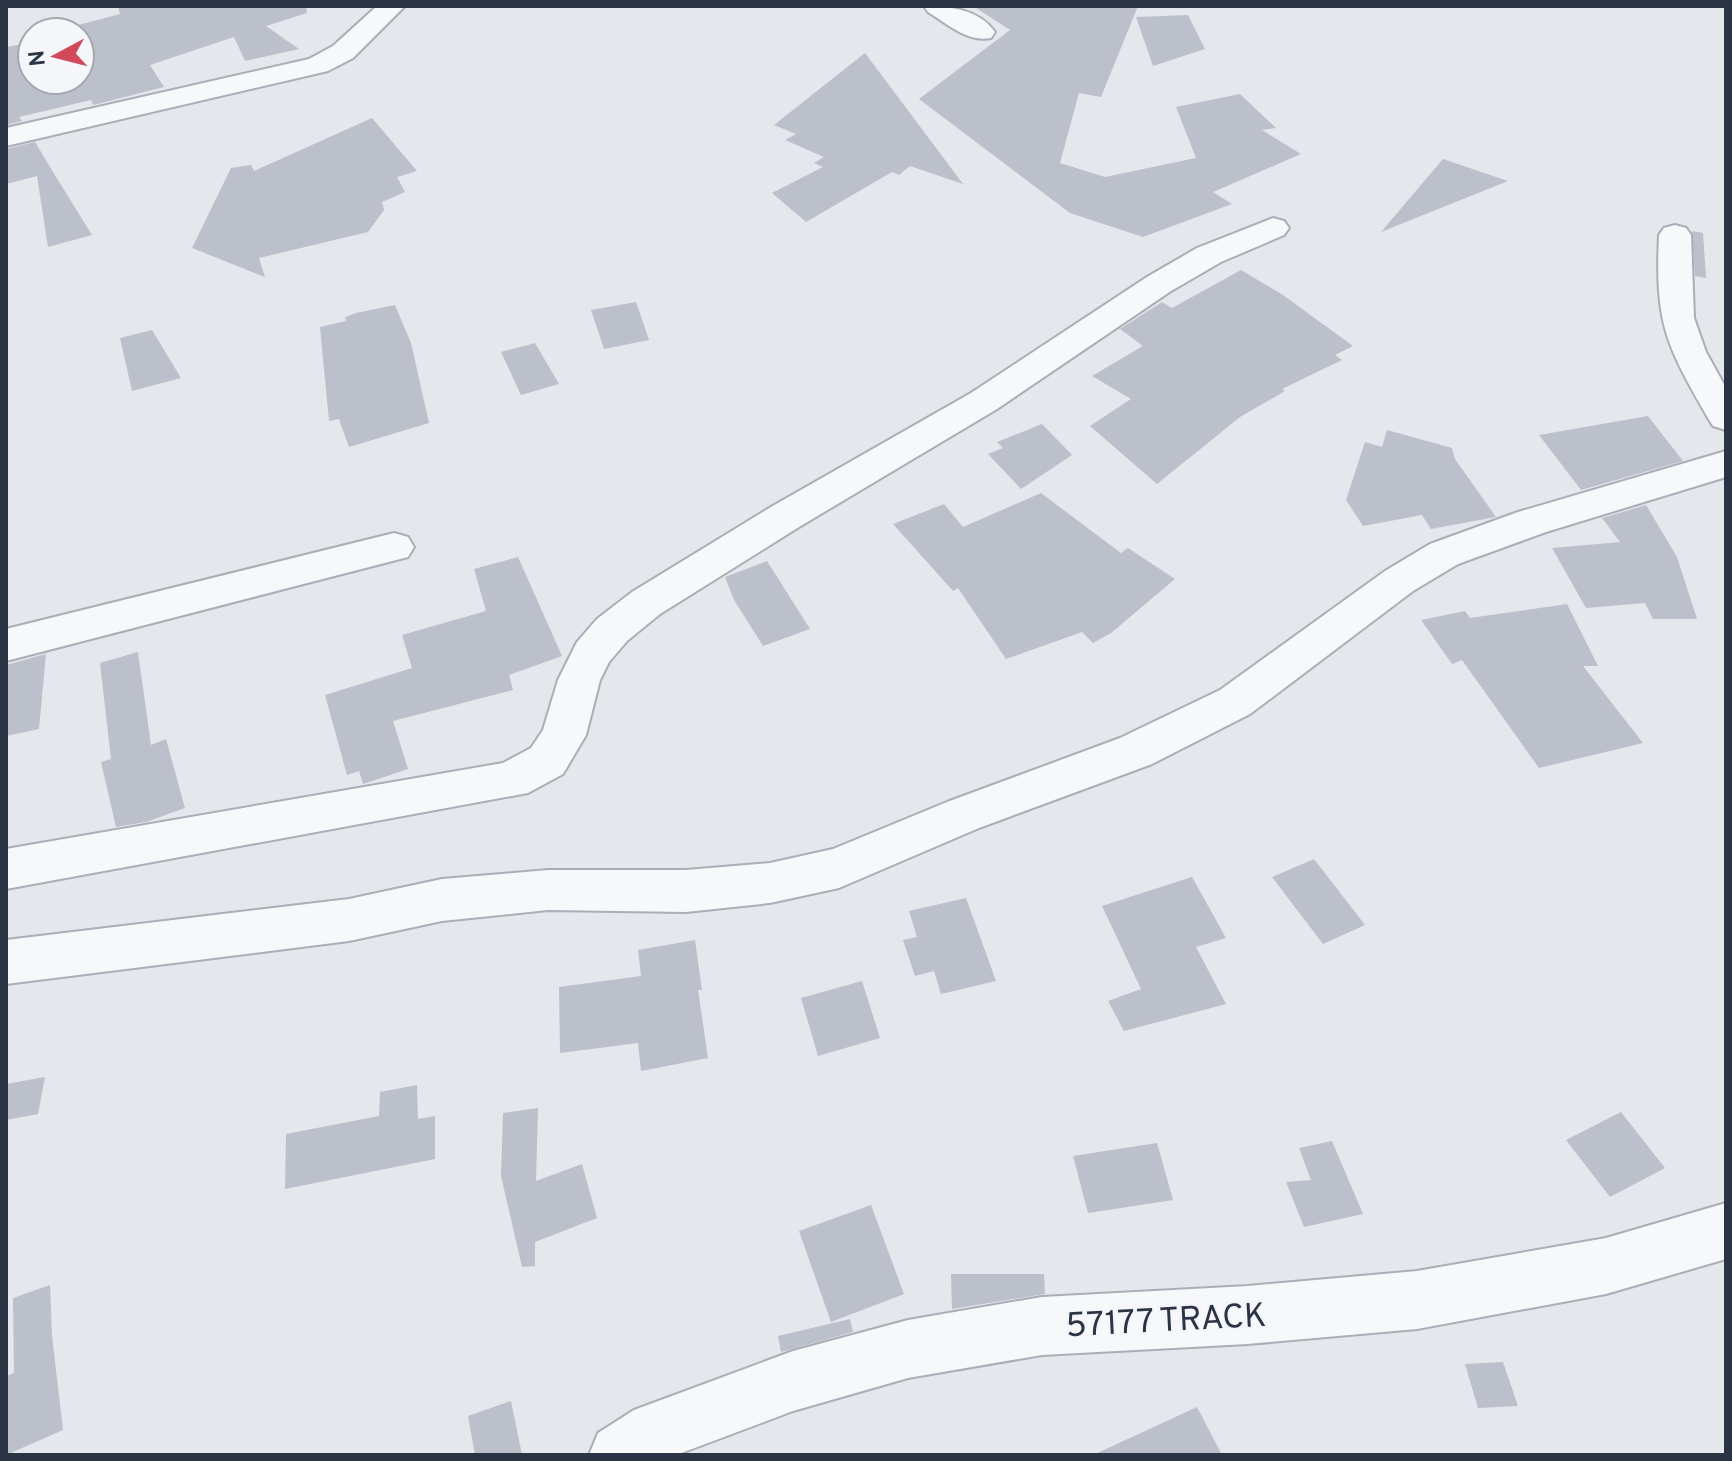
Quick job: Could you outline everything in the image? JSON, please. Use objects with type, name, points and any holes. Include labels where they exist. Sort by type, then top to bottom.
[{"type":"street","points":[[6,137],[318,65],[343,52],[392,6]]},
{"type":"street","points":[[937,6],[981,32]]},
{"type":"street","points":[[6,869],[512,780],[547,761],[564,735],[579,680],[592,653],[612,630],[646,603],[785,517],[984,401],[1159,284],[1209,255],[1273,228]]},
{"type":"street","points":[[1675,235],[1674,271],[1680,327],[1688,351],[1726,418]]},
{"type":"street","points":[[6,962],[319,924],[442,900],[548,890],[686,891],[770,883],[839,868],[963,815],[1136,751],[1235,702],[1399,581],[1444,554],[1532,522],[1726,464]]},
{"type":"street","points":[[6,645],[394,547]]},
{"type":"street","name":"57177 TRACK","points":[[620,1455],[656,1432],[793,1381],[908,1349],[1042,1326],[1248,1315],[1417,1300],[1606,1266],[1726,1231]]},
{"type":"building","points":[[118,6],[306,6],[307,13],[266,26],[299,49],[245,61],[234,37],[150,65],[164,87],[93,105],[91,100],[19,117],[22,121],[6,125],[6,47],[16,45],[16,96],[96,96],[96,20],[120,14]]},
{"type":"building","points":[[973,6],[1138,6],[1101,97],[1079,93],[1060,163],[1105,177],[1196,158],[1176,107],[1240,94],[1276,128],[1262,130],[1301,154],[1213,192],[1232,204],[1143,237],[1070,213],[919,99],[1010,30]]},
{"type":"building","points":[[1188,15],[1205,49],[1153,66],[1136,17]]},
{"type":"building","points":[[865,53],[963,184],[910,166],[899,175],[892,172],[806,222],[772,193],[823,167],[814,163],[824,157],[785,140],[796,134],[774,125]]},
{"type":"building","points":[[372,118],[417,171],[397,177],[405,192],[382,202],[384,210],[368,232],[259,258],[265,277],[192,248],[231,168],[251,165],[254,171]]},
{"type":"building","points":[[35,142],[92,235],[48,247],[37,176],[6,184],[6,149]]},
{"type":"building","points":[[1443,159],[1508,181],[1381,232]]},
{"type":"building","points":[[1692,231],[1703,233],[1706,278],[1695,276]]},
{"type":"building","points":[[1241,270],[1283,295],[1353,346],[1335,355],[1342,360],[1282,389],[1285,391],[1240,417],[1157,484],[1090,426],[1131,399],[1092,376],[1143,346],[1120,329],[1162,302],[1172,308]]},
{"type":"building","points":[[636,302],[649,340],[604,349],[591,310]]},
{"type":"building","points":[[395,305],[411,343],[429,423],[349,447],[339,419],[329,421],[320,327],[346,321],[345,317],[356,313]]},
{"type":"building","points":[[152,330],[181,378],[132,391],[120,338]]},
{"type":"building","points":[[535,343],[559,384],[521,395],[501,352]]},
{"type":"building","points":[[1648,416],[1683,461],[1581,490],[1539,435]]},
{"type":"building","points":[[1042,424],[1072,455],[1021,489],[988,454],[1003,448],[997,442]]},
{"type":"building","points":[[1387,430],[1452,448],[1455,459],[1496,517],[1431,529],[1422,515],[1363,526],[1346,500],[1365,442],[1382,447]]},
{"type":"building","points":[[1041,493],[1121,553],[1128,548],[1175,579],[1111,633],[1093,643],[1082,632],[1006,659],[958,588],[953,591],[893,524],[944,504],[963,527]]},
{"type":"building","points":[[1646,505],[1677,557],[1697,619],[1653,619],[1645,603],[1586,608],[1552,548],[1620,542],[1602,518]]},
{"type":"building","points":[[518,557],[562,656],[509,675],[513,690],[393,721],[408,769],[363,784],[359,771],[347,775],[325,695],[412,668],[402,635],[486,611],[474,569]]},
{"type":"building","points":[[767,561],[810,629],[763,646],[734,600],[725,577]]},
{"type":"building","points":[[1567,604],[1598,666],[1583,666],[1643,743],[1539,768],[1462,660],[1452,664],[1421,620],[1465,611],[1470,618]]},
{"type":"building","points":[[138,652],[151,745],[166,739],[185,808],[146,822],[116,827],[101,762],[111,759],[100,663]]},
{"type":"building","points":[[46,654],[39,729],[6,736],[6,665]]},
{"type":"building","points":[[1314,859],[1365,925],[1323,944],[1272,877]]},
{"type":"building","points":[[1192,877],[1226,938],[1196,947],[1226,1004],[1124,1031],[1108,1001],[1141,989],[1102,906]]},
{"type":"building","points":[[966,898],[996,981],[941,994],[934,971],[915,976],[903,940],[917,937],[909,911]]},
{"type":"building","points":[[695,940],[702,990],[698,990],[708,1058],[641,1071],[638,1043],[560,1053],[559,987],[641,976],[638,950]]},
{"type":"building","points":[[862,981],[880,1038],[818,1056],[801,998]]},
{"type":"building","points":[[45,1077],[38,1114],[6,1120],[6,1084]]},
{"type":"building","points":[[417,1085],[418,1119],[435,1116],[435,1159],[285,1189],[286,1134],[379,1116],[380,1092]]},
{"type":"building","points":[[538,1108],[536,1181],[582,1164],[597,1218],[535,1242],[535,1266],[522,1267],[501,1176],[503,1113]]},
{"type":"building","points":[[1621,1112],[1665,1168],[1610,1197],[1566,1140]]},
{"type":"building","points":[[1332,1141],[1363,1214],[1304,1227],[1286,1182],[1311,1180],[1299,1148]]},
{"type":"building","points":[[1157,1143],[1173,1200],[1088,1213],[1073,1156]]},
{"type":"building","points":[[871,1205],[904,1294],[831,1322],[799,1231]]},
{"type":"building","points":[[951,1274],[1044,1274],[1045,1294],[952,1309]]},
{"type":"building","points":[[50,1285],[52,1336],[63,1430],[6,1455],[6,1376],[14,1373],[13,1298]]},
{"type":"building","points":[[850,1319],[853,1332],[781,1352],[778,1336]]},
{"type":"building","points":[[1503,1362],[1518,1406],[1478,1408],[1465,1364]]},
{"type":"building","points":[[511,1401],[522,1455],[475,1455],[468,1416]]},
{"type":"building","points":[[1197,1407],[1222,1455],[1093,1455]]}]
